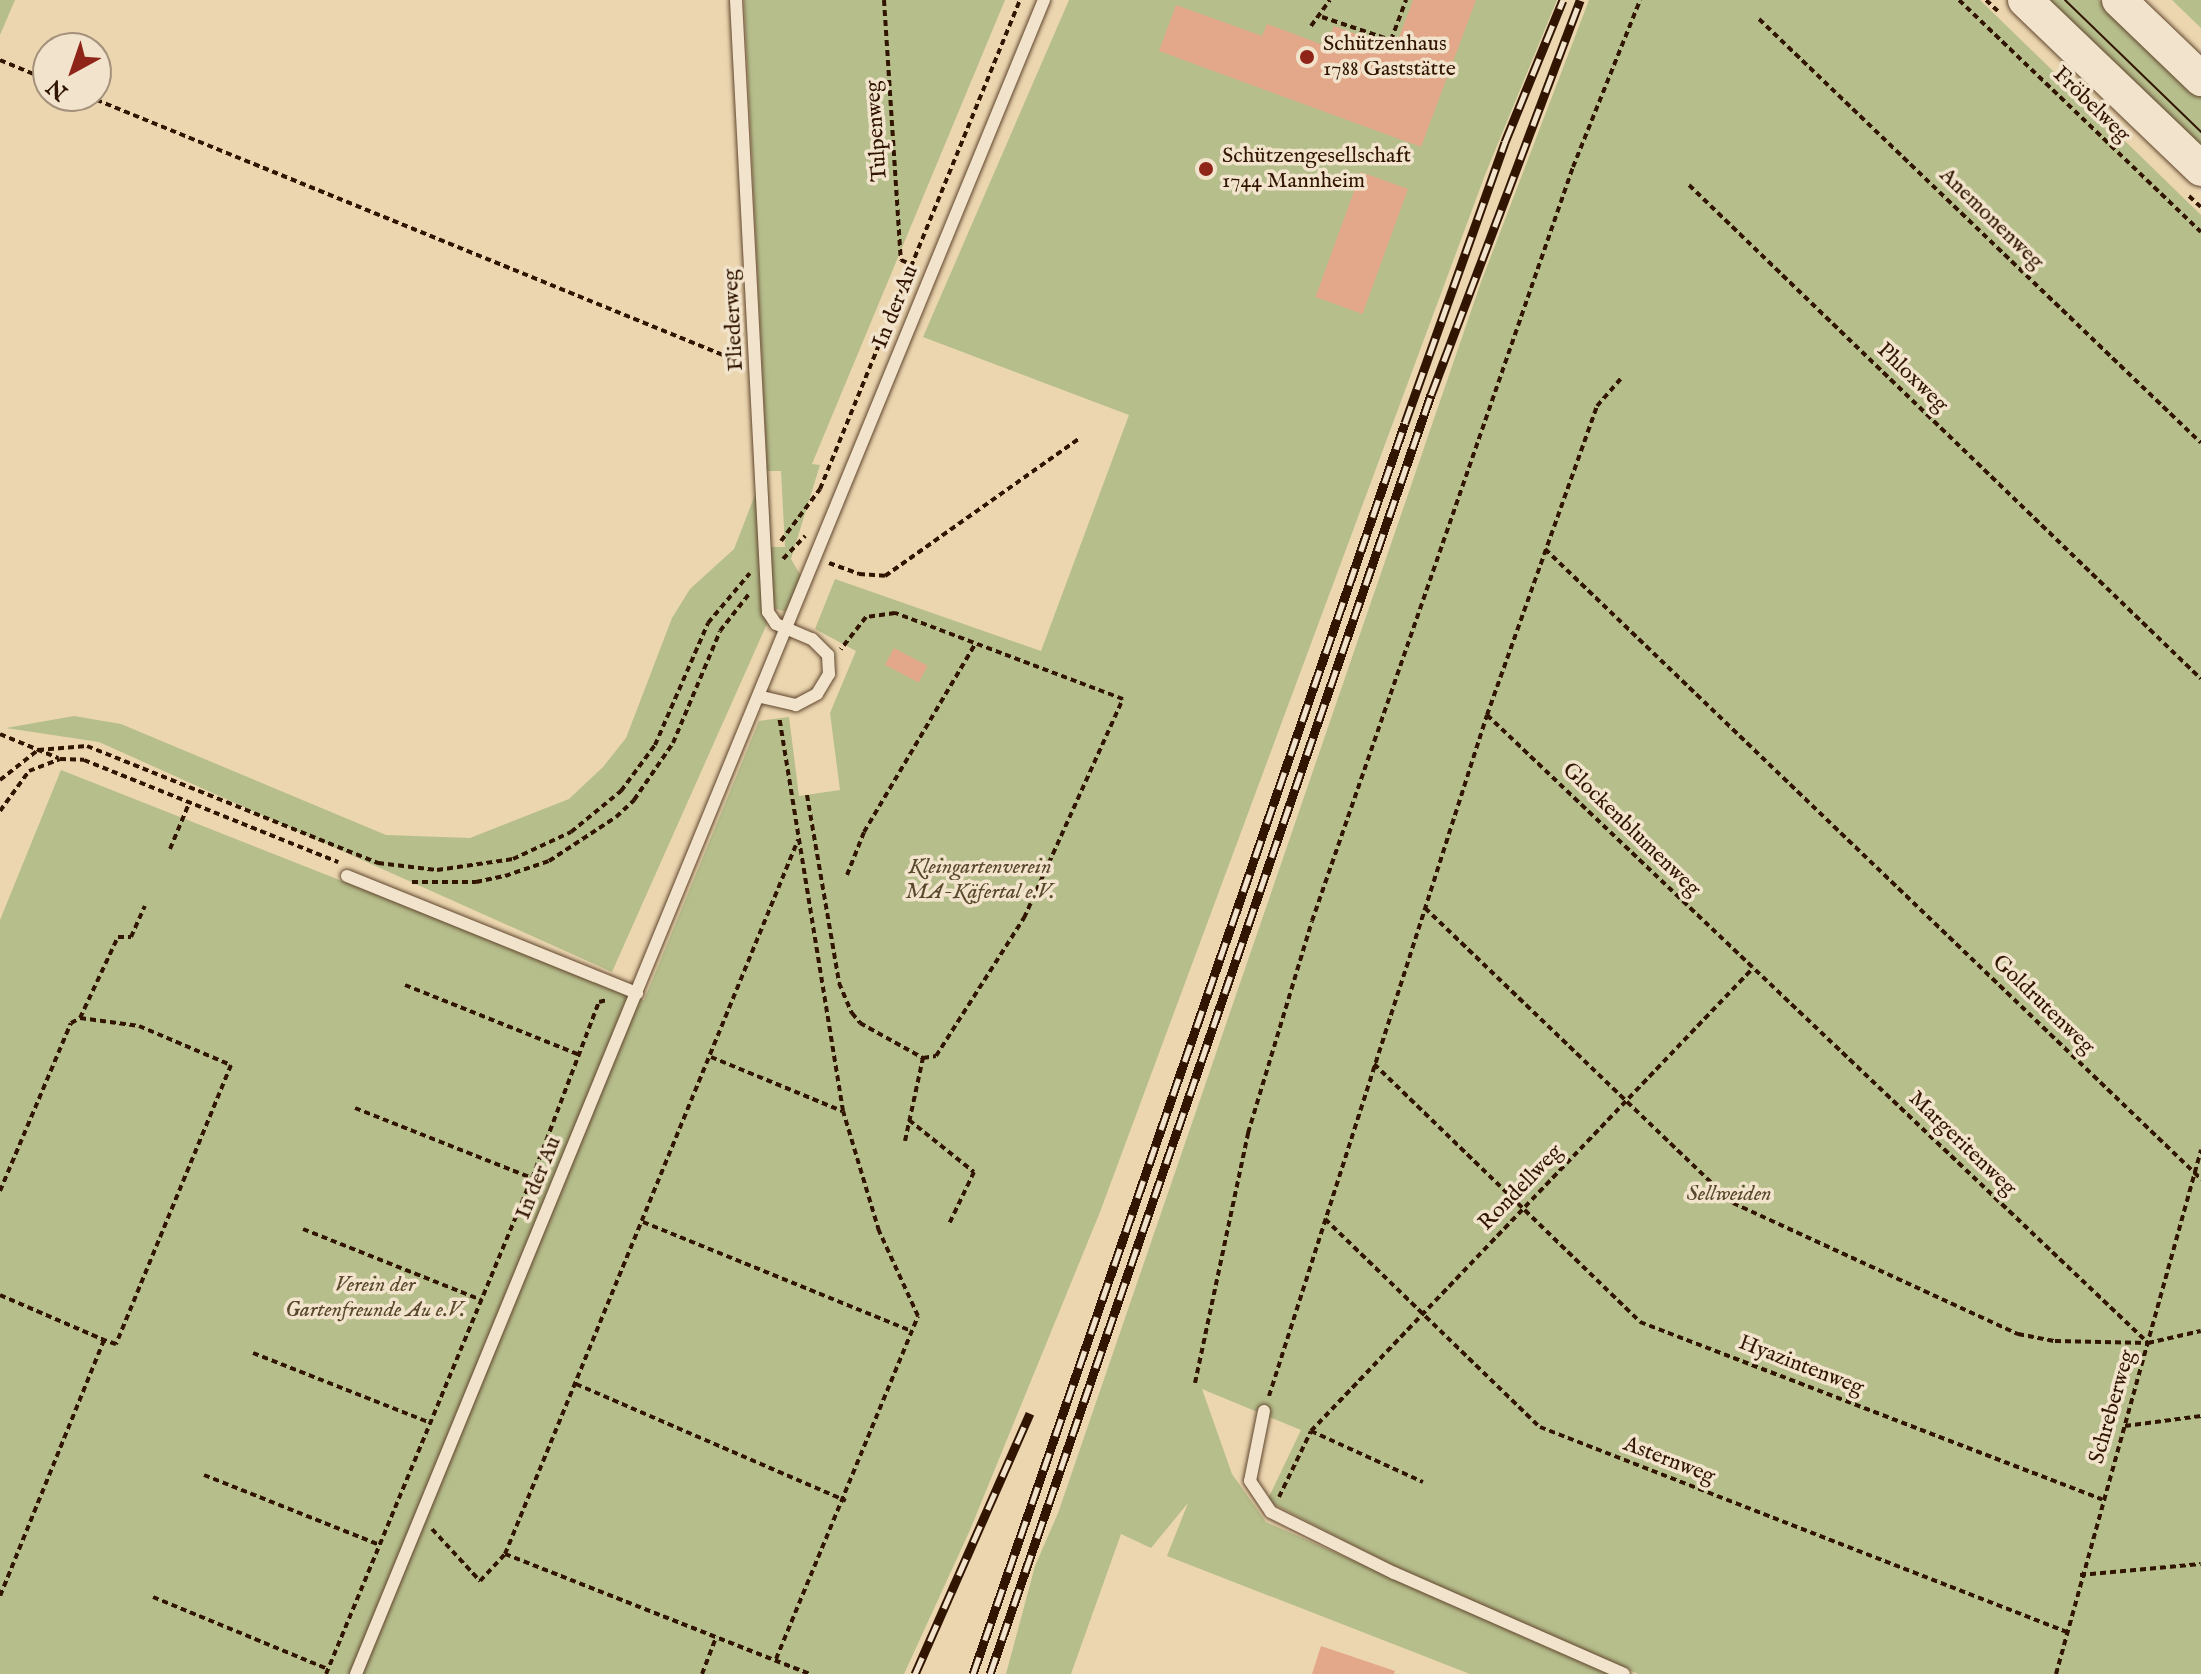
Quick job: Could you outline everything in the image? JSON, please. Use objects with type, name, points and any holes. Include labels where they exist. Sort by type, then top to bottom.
[{"type":"main road","points":[[2025,0],[2201,169]]},
{"type":"main road","points":[[2119,0],[2201,79]]},
{"type":"lane","name":"Fliederweg","points":[[736,0],[768,612],[787,629]]},
{"type":"lane","name":"In der Au","points":[[356,1674],[761,697],[1044,0]]},
{"type":"lane","points":[[761,697],[777,704],[796,705],[817,694],[829,674],[828,655],[812,639],[787,629]]},
{"type":"lane","points":[[349,872],[637,993]]},
{"type":"lane","points":[[1264,1411],[1250,1481],[1271,1512],[1394,1573],[1624,1674]]},
{"type":"path","name":"Tulpenweg","points":[[884,0],[901,260]]},
{"type":"path","points":[[0,780],[38,750],[68,744],[103,751],[378,863],[448,870],[513,859],[571,832],[621,791],[655,745],[708,623],[820,489],[1020,0]]},
{"type":"path","points":[[1311,26],[1322,17],[1330,0]]},
{"type":"path","points":[[1322,17],[1391,40],[1406,0]]},
{"type":"path","points":[[1195,1383],[1248,1133],[1312,921],[1573,167],[1640,0]]},
{"type":"path","name":"Fröbelweg","points":[[1959,0],[2201,232]]},
{"type":"path","name":"Anemonenweg","points":[[1759,19],[2201,443]]},
{"type":"path","points":[[0,60],[32,73]]},
{"type":"path","points":[[112,106],[757,368]]},
{"type":"path","name":"Phloxweg","points":[[1689,185],[2201,679]]},
{"type":"path","points":[[1264,1411],[1487,715],[1597,406],[1622,377]]},
{"type":"path","points":[[816,557],[859,574],[885,576],[1080,438]]},
{"type":"path","name":"Goldrutenweg","points":[[1545,549],[2201,1179]]},
{"type":"path","points":[[402,881],[443,884],[505,876],[549,861],[616,817],[634,800],[673,743],[730,615],[767,575]]},
{"type":"path","points":[[828,655],[847,646],[866,617],[878,612],[1123,699],[1004,954],[945,1048],[923,1058]]},
{"type":"path","points":[[847,875],[864,832],[975,644]]},
{"type":"path","points":[[776,1659],[846,1501],[918,1316],[879,1231],[843,1111],[777,704]]},
{"type":"path","name":"Glockenblumenweg","points":[[1487,715],[1753,968]]},
{"type":"path","points":[[0,734],[60,759],[99,765],[190,801],[349,872]]},
{"type":"path","points":[[0,811],[17,781],[60,759]]},
{"type":"path","points":[[807,795],[839,983],[860,1023],[923,1058]]},
{"type":"path","points":[[170,849],[190,801]]},
{"type":"path","points":[[422,1517],[480,1581],[505,1554],[711,1057],[798,838]]},
{"type":"path","points":[[0,1191],[71,1023],[80,1018],[118,937],[131,937],[145,906]]},
{"type":"path","points":[[1425,908],[1733,1203],[2018,1334],[2055,1341],[2148,1343],[2201,1331]]},
{"type":"path","name":"Rondellweg","points":[[1271,1512],[1311,1431],[1753,968]]},
{"type":"path","name":"Margeritenweg","points":[[1753,968],[2148,1343]]},
{"type":"path","points":[[405,985],[580,1055]]},
{"type":"path","points":[[153,1597],[327,1671],[532,1178],[599,1002],[637,993]]},
{"type":"path","points":[[0,1295],[116,1344],[231,1065],[139,1026],[80,1018]]},
{"type":"path","points":[[711,1057],[843,1111]]},
{"type":"path","points":[[905,1141],[923,1058]]},
{"type":"path","name":"Hyazintenweg","points":[[1374,1064],[1640,1322],[2102,1499]]},
{"type":"path","points":[[355,1108],[532,1178]]},
{"type":"path","points":[[909,1120],[974,1172],[949,1224]]},
{"type":"path","name":"Schreberweg","points":[[2056,1674],[2080,1575],[2125,1426],[2201,1150]]},
{"type":"path","name":"Asternweg","points":[[1325,1219],[1540,1427],[2067,1632]]},
{"type":"path","points":[[643,1222],[912,1331]]},
{"type":"path","points":[[303,1229],[481,1300]]},
{"type":"path","points":[[0,1596],[104,1340]]},
{"type":"path","points":[[253,1353],[431,1423]]},
{"type":"path","points":[[575,1384],[846,1501]]},
{"type":"path","points":[[2125,1426],[2201,1416]]},
{"type":"path","points":[[1311,1431],[1423,1482]]},
{"type":"path","points":[[204,1475],[380,1545]]},
{"type":"path","points":[[505,1554],[810,1674]]},
{"type":"path","points":[[2080,1575],[2201,1564]]},
{"type":"path","points":[[702,1674],[716,1637]]},
{"type":"green space","points":[[0,0],[15,0],[0,35]]},
{"type":"green space","points":[[744,0],[1005,0],[812,464],[820,465],[791,559],[801,576],[786,612],[774,608],[612,972],[99,742],[6,728],[74,716],[121,724],[386,835],[470,838],[569,799],[603,767],[626,738],[672,618],[690,589],[734,549],[767,464]],"holes":[[[767,471],[781,471],[785,547],[771,547]]]},
{"type":"green space","points":[[1069,0],[1557,0],[1485,175],[1100,1212],[970,1530],[904,1674],[0,1674],[0,920],[61,770],[644,1000],[759,721],[789,717],[799,796],[840,790],[830,713],[856,651],[815,629],[835,579],[1041,651],[1129,415],[923,337]]},
{"type":"green space","name":"Sellweiden","points":[[1589,0],[1980,0],[2201,215],[2201,1674],[1638,1674],[1394,1566],[1267,1501],[1301,1430],[1202,1389],[1232,1474],[1266,1522],[1611,1674],[1470,1674],[1167,1556],[1188,1503],[1151,1548],[1121,1534],[1071,1674],[1006,1674],[1035,1566],[1058,1513],[1481,282]]},
{"type":"green space","points":[[2043,0],[2099,0],[2201,97],[2201,152]]},
{"type":"green space","points":[[2172,0],[2201,0],[2201,28]]},
{"type":"building","points":[[1413,0],[1476,0],[1421,147],[1159,51],[1176,5],[1262,36],[1267,24],[1326,46],[1334,26],[1395,48]]},
{"type":"building","points":[[1361,172],[1408,189],[1362,314],[1316,297]]},
{"type":"building","points":[[894,648],[928,666],[919,683],[885,665]]},
{"type":"building","points":[[1321,1646],[1395,1671],[1394,1674],[1312,1674]]},
{"type":"tram line","points":[[2065,0],[2201,132]]},
{"type":"railway","points":[[973,1674],[1405,423],[1505,142],[1563,0]]},
{"type":"railway","points":[[990,1674],[1431,395],[1580,0]]},
{"type":"railway","points":[[915,1674],[1030,1413]]},
{"type":"place","name":"Schützenhaus 1788 Gaststätte","points":[[1307,57]]},
{"type":"place","name":"Schützengesellschaft 1744 Mannheim","points":[[1206,169]]},
{"type":"park label","name":"Kleingartenverein MA-Käfertal e.V.","points":[[980,880]]},
{"type":"park label","name":"Verein der Gartenfreunde Au e.V.","points":[[375,1298]]}]
